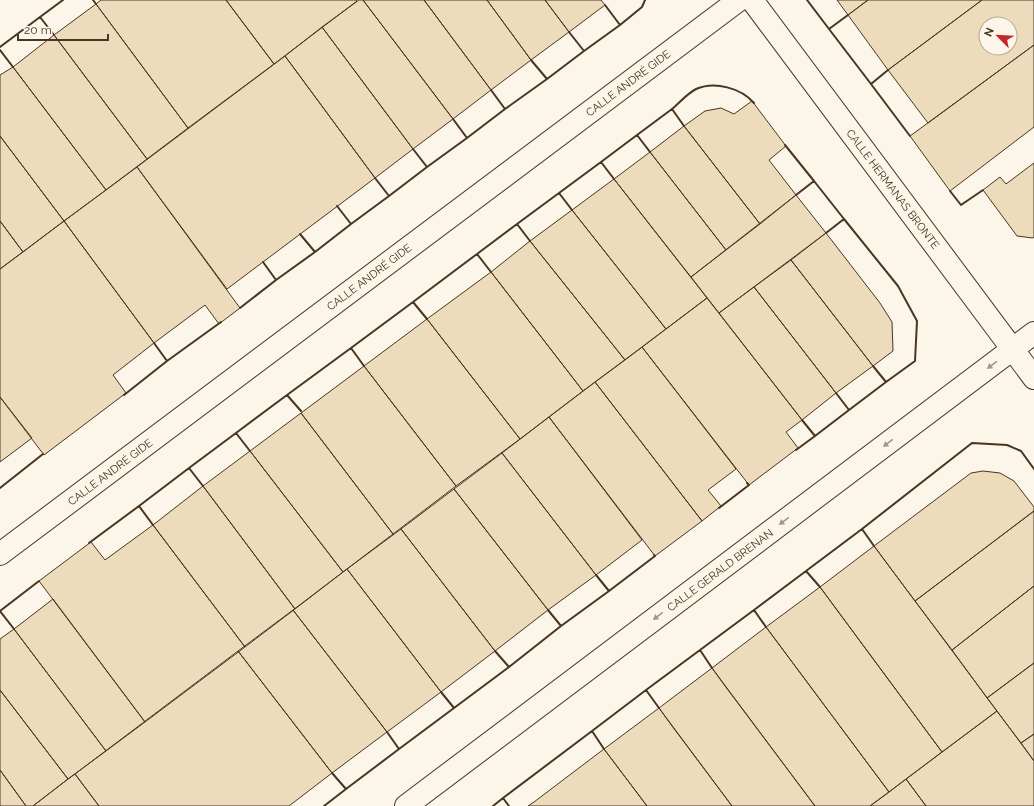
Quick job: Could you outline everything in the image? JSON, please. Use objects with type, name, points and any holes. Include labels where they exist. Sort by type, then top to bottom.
[{"type":"street","name":"CALLE ANDRÉ GIDE","points":[[0,554],[738,0]]},
{"type":"street","name":"CALLE HERMANAS BRONTE","points":[[752,0],[1034,378]]},
{"type":"street","name":"CALLE GERALD BRENAN","points":[[406,806],[1034,333]]},
{"type":"building","points":[[101,0],[226,0],[274,64],[188,128],[96,4]]},
{"type":"building","points":[[226,0],[356,0],[357,1],[274,64]]},
{"type":"building","points":[[359,0],[363,0],[453,119],[413,149],[322,27]]},
{"type":"building","points":[[363,0],[424,0],[491,90],[453,119]]},
{"type":"building","points":[[424,0],[487,0],[531,60],[491,90]]},
{"type":"building","points":[[487,0],[545,0],[569,32],[531,60]]},
{"type":"building","points":[[545,0],[601,0],[605,5],[569,32]]},
{"type":"building","points":[[837,0],[868,0],[848,15]]},
{"type":"building","points":[[868,0],[982,0],[888,70],[848,15]]},
{"type":"building","points":[[982,0],[1034,0],[1034,45],[928,123],[888,70]]},
{"type":"building","points":[[96,4],[188,128],[147,159],[54,35]]},
{"type":"building","points":[[322,27],[413,149],[375,178],[285,56]]},
{"type":"building","points":[[54,35],[147,159],[106,190],[13,67]]},
{"type":"building","points":[[1034,45],[1034,127],[950,191],[910,136]]},
{"type":"building","points":[[285,56],[375,178],[227,289],[137,167]]},
{"type":"building","points":[[13,67],[106,190],[64,221],[0,136],[0,75]]},
{"type":"building","points":[[752,101],[786,146],[769,160],[796,195],[760,224],[684,126],[705,111],[721,108],[734,114]]},
{"type":"building","points":[[684,126],[760,224],[726,250],[650,152]]},
{"type":"building","points":[[0,136],[64,221],[23,252],[0,221]]},
{"type":"building","points":[[650,152],[726,250],[691,277],[614,179]]},
{"type":"building","points":[[1034,163],[1033,238],[1017,236],[983,190],[1000,177],[1006,184]]},
{"type":"building","points":[[137,167],[240,308],[219,324],[205,305],[154,343],[64,221]]},
{"type":"building","points":[[614,179],[707,298],[666,329],[572,210]]},
{"type":"building","points":[[796,195],[826,233],[719,313],[691,277]]},
{"type":"building","points":[[572,210],[666,329],[625,360],[530,241]]},
{"type":"building","points":[[0,221],[23,252],[0,269]]},
{"type":"building","points":[[64,221],[154,343],[113,375],[126,393],[44,455],[0,397],[0,269]]},
{"type":"building","points":[[826,233],[880,303],[892,322],[893,351],[873,366],[791,260]]},
{"type":"building","points":[[530,241],[625,360],[583,391],[491,272]]},
{"type":"building","points":[[791,260],[873,366],[836,393],[754,287]]},
{"type":"building","points":[[491,272],[583,391],[520,439],[427,319]]},
{"type":"building","points":[[754,287],[836,393],[802,420],[719,313]]},
{"type":"building","points":[[707,298],[802,420],[786,432],[798,448],[749,485],[642,347]]},
{"type":"building","points":[[427,319],[520,439],[456,486],[364,366]]},
{"type":"building","points":[[642,347],[736,469],[708,490],[721,506],[702,521],[595,382]]},
{"type":"building","points":[[364,366],[456,486],[393,534],[301,413]]},
{"type":"building","points":[[595,382],[702,521],[655,556],[549,417]]},
{"type":"building","points":[[0,397],[32,438],[0,462]]},
{"type":"building","points":[[301,413],[393,534],[343,572],[250,451]]},
{"type":"building","points":[[549,417],[642,540],[596,575],[502,453]]},
{"type":"building","points":[[250,451],[343,572],[295,609],[203,486]]},
{"type":"building","points":[[502,453],[596,575],[548,610],[454,489]]},
{"type":"building","points":[[983,471],[1000,473],[1014,481],[1034,507],[1034,511],[915,601],[874,546],[971,473]]},
{"type":"building","points":[[203,486],[295,609],[245,647],[153,525]]},
{"type":"building","points":[[454,489],[548,610],[495,651],[401,529]]},
{"type":"building","points":[[1034,511],[1034,586],[952,650],[915,601]]},
{"type":"building","points":[[153,525],[245,647],[145,722],[39,581],[91,542],[105,560]]},
{"type":"building","points":[[401,529],[495,651],[441,692],[347,569]]},
{"type":"building","points":[[874,546],[997,711],[942,752],[820,587]]},
{"type":"building","points":[[347,569],[441,692],[387,732],[293,610]]},
{"type":"building","points":[[1034,586],[1034,663],[987,698],[952,650]]},
{"type":"building","points":[[820,587],[942,752],[889,792],[766,627]]},
{"type":"building","points":[[53,599],[145,722],[106,751],[14,629]]},
{"type":"building","points":[[293,610],[387,732],[332,773],[238,651]]},
{"type":"building","points":[[766,627],[889,792],[870,806],[815,806],[712,668]]},
{"type":"building","points":[[14,629],[106,751],[68,779],[0,690],[0,639]]},
{"type":"building","points":[[238,651],[332,773],[289,806],[99,806],[75,774]]},
{"type":"building","points":[[1034,663],[1034,734],[1021,743],[987,698]]},
{"type":"building","points":[[712,668],[815,806],[732,806],[659,708]]},
{"type":"building","points":[[0,690],[68,779],[33,806],[26,806],[0,770]]},
{"type":"building","points":[[659,708],[732,806],[647,806],[604,749]]},
{"type":"building","points":[[997,711],[1034,761],[1034,806],[926,806],[906,779]]},
{"type":"building","points":[[1034,734],[1034,761],[1021,743]]},
{"type":"building","points":[[604,749],[647,806],[528,806],[534,802]]},
{"type":"building","points":[[0,770],[26,806],[0,806]]},
{"type":"building","points":[[75,774],[99,806],[33,806],[68,779]]},
{"type":"building","points":[[906,779],[926,806],[870,806],[889,792]]},
{"type":"wall","points":[[54,35],[40,17],[63,0]]},
{"type":"wall","points":[[93,0],[96,4]]},
{"type":"wall","points":[[605,5],[620,25],[642,7],[645,0]]},
{"type":"wall","points":[[807,0],[829,29],[848,15]]},
{"type":"wall","points":[[0,47],[40,17]]},
{"type":"wall","points":[[584,51],[620,25]]},
{"type":"wall","points":[[829,29],[871,84],[888,70]]},
{"type":"wall","points":[[547,79],[584,51],[569,32]]},
{"type":"wall","points":[[0,50],[13,67]]},
{"type":"wall","points":[[505,109],[547,79],[531,60]]},
{"type":"wall","points":[[871,84],[910,136]]},
{"type":"wall","points":[[684,126],[672,109],[696,89],[711,86],[727,87],[742,93],[754,103]]},
{"type":"wall","points":[[467,138],[505,109],[491,90]]},
{"type":"wall","points":[[650,152],[637,135],[672,109]]},
{"type":"wall","points":[[427,167],[467,138],[453,119]]},
{"type":"wall","points":[[614,179],[601,162],[637,135]]},
{"type":"wall","points":[[785,145],[814,181]]},
{"type":"wall","points":[[389,196],[427,167],[413,149]]},
{"type":"wall","points":[[572,210],[559,193],[601,162]]},
{"type":"wall","points":[[351,224],[389,196],[375,178]]},
{"type":"wall","points":[[796,195],[814,181],[844,219]]},
{"type":"wall","points":[[950,191],[961,205],[983,190]]},
{"type":"wall","points":[[530,241],[517,224],[559,193]]},
{"type":"wall","points":[[315,252],[351,224],[337,206]]},
{"type":"wall","points":[[826,233],[844,219],[898,286],[917,321],[915,361],[886,382]]},
{"type":"wall","points":[[491,272],[477,254],[517,224]]},
{"type":"wall","points":[[276,280],[315,252],[300,234]]},
{"type":"wall","points":[[427,319],[413,302],[477,254]]},
{"type":"wall","points":[[240,308],[276,280],[263,262]]},
{"type":"wall","points":[[364,366],[351,348],[413,302]]},
{"type":"wall","points":[[167,361],[221,322]]},
{"type":"wall","points":[[124,395],[167,361],[154,343]]},
{"type":"wall","points":[[301,411],[287,395],[351,348]]},
{"type":"wall","points":[[849,410],[886,382],[873,366]]},
{"type":"wall","points":[[802,420],[815,436],[849,410],[836,393]]},
{"type":"wall","points":[[250,451],[236,433],[287,395]]},
{"type":"wall","points":[[203,486],[189,468],[236,433]]},
{"type":"wall","points":[[796,450],[815,436]]},
{"type":"wall","points":[[862,529],[972,443],[1007,445],[1021,451],[1034,469]]},
{"type":"wall","points":[[0,488],[43,454]]},
{"type":"wall","points":[[153,525],[139,506],[189,468]]},
{"type":"wall","points":[[719,508],[749,485],[747,483]]},
{"type":"wall","points":[[89,543],[139,506]]},
{"type":"wall","points":[[806,571],[862,529],[874,546]]},
{"type":"wall","points":[[609,591],[655,556],[654,555]]},
{"type":"wall","points":[[754,610],[806,571],[820,587]]},
{"type":"wall","points":[[561,626],[609,591],[596,575]]},
{"type":"wall","points":[[0,611],[39,581]]},
{"type":"wall","points":[[509,667],[561,626],[548,610]]},
{"type":"wall","points":[[700,650],[754,610],[766,627]]},
{"type":"wall","points":[[0,611],[14,629]]},
{"type":"wall","points":[[646,690],[700,650],[712,668]]},
{"type":"wall","points":[[454,708],[509,667],[495,651]]},
{"type":"wall","points":[[592,731],[646,690],[659,708]]},
{"type":"wall","points":[[399,749],[454,708],[441,692]]},
{"type":"wall","points":[[503,798],[592,731],[604,749]]},
{"type":"wall","points":[[346,789],[399,749],[387,732]]},
{"type":"wall","points":[[324,806],[346,789],[332,773]]},
{"type":"wall","points":[[493,806],[503,798],[509,806]]}]
